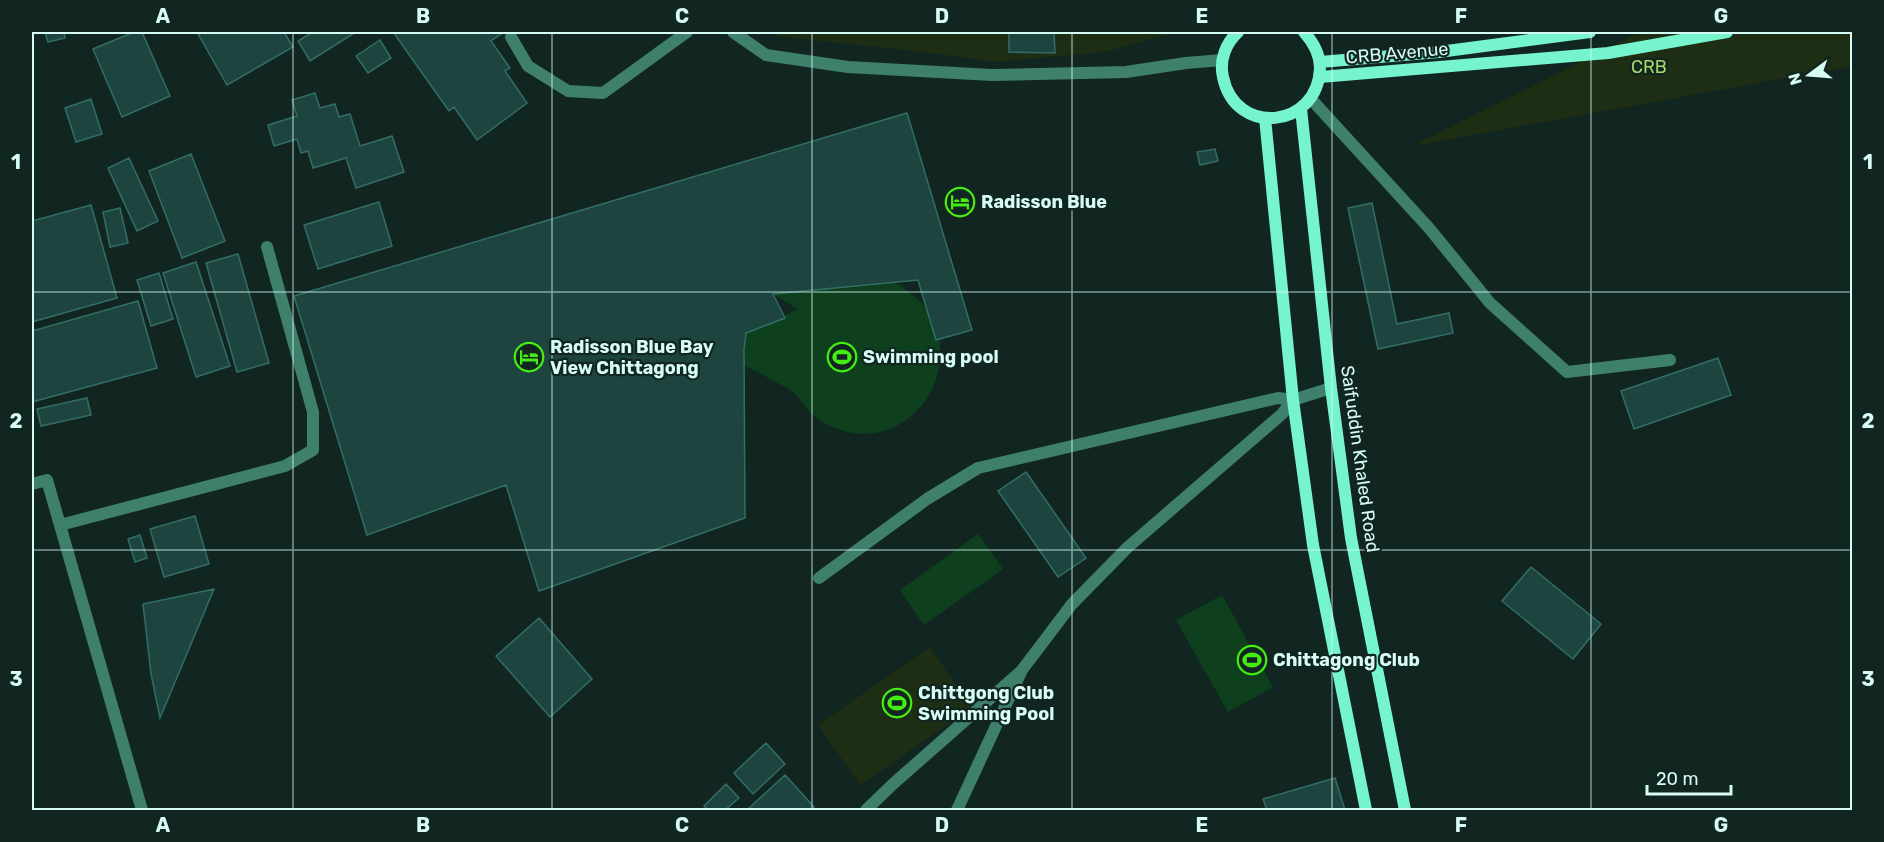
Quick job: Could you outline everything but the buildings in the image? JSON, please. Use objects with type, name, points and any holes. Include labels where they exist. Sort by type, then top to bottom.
[{"type":"main road","points":[[1238,32],[1231,38],[1222,60],[1224,85],[1230,97],[1244,111],[1265,118],[1284,117],[1300,109],[1311,99],[1320,77],[1320,62],[1315,46],[1305,32]]},
{"type":"main road","name":"CRB Avenue","points":[[1320,62],[1439,52],[1590,32]]},
{"type":"main road","name":"CRB Avenue","points":[[1320,77],[1608,53],[1727,32]]},
{"type":"main road","name":"Saifuddin Khaled Road","points":[[1300,109],[1331,388],[1351,538],[1405,810]]},
{"type":"main road","points":[[1265,118],[1293,400],[1313,545],[1366,810]]},
{"type":"street","points":[[511,37],[528,66],[568,90],[603,93],[687,32]]},
{"type":"street","points":[[733,32],[766,55],[848,67],[992,75],[1126,72],[1222,60]]},
{"type":"street","points":[[1311,99],[1429,228],[1491,303],[1567,372],[1670,360]]},
{"type":"street","points":[[60,525],[285,466],[313,450],[313,412],[267,247]]},
{"type":"street","points":[[819,578],[927,499],[978,468],[1278,398],[1293,400],[1331,388]]},
{"type":"street","points":[[866,810],[1022,670],[1072,604],[1128,547],[1282,414],[1293,400]]},
{"type":"street","points":[[32,484],[47,480],[142,810]]},
{"type":"street","points":[[957,810],[1022,670]]},
{"type":"green space","points":[[774,32],[1176,32],[1105,52],[994,62],[775,36]]},
{"type":"green space","name":"CRB","points":[[1641,32],[1852,32],[1852,66],[1412,146]]},
{"type":"green space","points":[[930,647],[972,708],[860,785],[818,725]]},
{"type":"shaded area","name":"Swimming pool","points":[[894,282],[916,298],[930,313],[939,339],[940,359],[936,379],[928,396],[916,412],[901,424],[882,431],[861,434],[834,428],[809,411],[793,392],[744,365],[746,333],[798,309],[773,294]]},
{"type":"shaded area","points":[[978,534],[1003,569],[924,625],[900,590]]},
{"type":"shaded area","points":[[1222,595],[1273,687],[1228,712],[1176,620]]},
{"type":"place","name":"Radisson Blue","points":[[960,202]]},
{"type":"place","name":"Radisson Blue Bay View Chittagong","points":[[529,357]]},
{"type":"place","name":"Swimming pool","points":[[842,357]]},
{"type":"place","name":"Chittagong Club","points":[[1252,660]]},
{"type":"place","name":"Chittgong Club Swimming Pool","points":[[897,703]]}]
